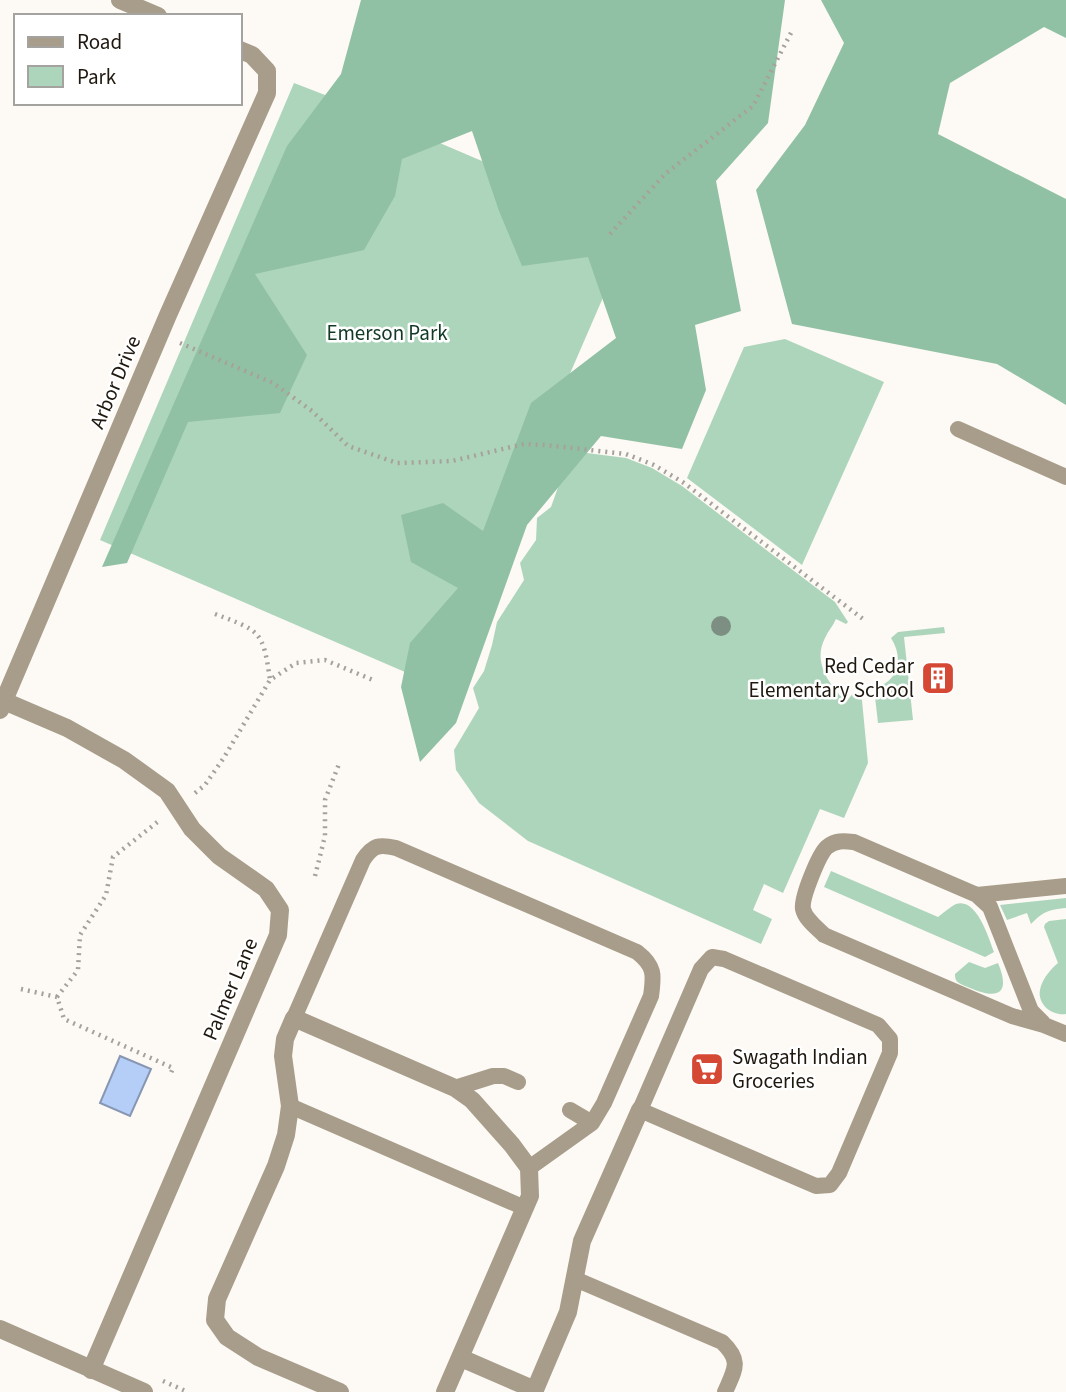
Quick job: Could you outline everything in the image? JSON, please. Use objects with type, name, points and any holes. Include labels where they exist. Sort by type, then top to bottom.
[{"type":"street","points":[[120,0],[153,14]]},
{"type":"street","name":"Arbor Drive","points":[[2,705],[267,93],[267,71],[252,55],[242,51]]},
{"type":"street","name":"Palmer Lane","points":[[2,705],[78,734],[124,760],[167,791],[192,829],[219,856],[267,889],[279,910],[278,935],[91,1370]]},
{"type":"street","points":[[340,1392],[258,1357],[227,1337],[215,1320],[217,1299],[276,1166],[286,1135],[290,1106],[283,1056],[285,1039],[294,1018],[456,1088],[472,1101],[529,1168],[530,1196],[445,1392]]},
{"type":"street","points":[[461,1358],[534,1391],[568,1312],[582,1241],[640,1110]]},
{"type":"street","points":[[0,1329],[144,1392]]},
{"type":"lane","points":[[958,429],[1066,477]]},
{"type":"lane","points":[[1044,1025],[1031,1012],[990,906],[977,895],[854,842],[836,842],[823,851],[805,892],[803,910],[811,923],[824,935],[1012,1016],[1066,1034]]},
{"type":"lane","points":[[294,1018],[363,859],[370,849],[383,845],[396,848],[637,952],[648,960],[653,978],[651,996],[604,1102],[592,1122],[529,1168]]},
{"type":"lane","points":[[977,895],[1066,886]]},
{"type":"lane","points":[[712,957],[724,959],[878,1025],[890,1039],[890,1053],[839,1172],[830,1185],[816,1186],[640,1110],[701,969],[712,957]]},
{"type":"lane","points":[[456,1088],[492,1076],[504,1076],[518,1082]]},
{"type":"lane","points":[[290,1106],[525,1208]]},
{"type":"lane","points":[[570,1110],[592,1122]]},
{"type":"lane","points":[[575,1279],[722,1342],[733,1353],[735,1368],[725,1392]]},
{"type":"path","points":[[610,234],[665,174],[753,106],[793,29]]},
{"type":"path","points":[[160,335],[273,383],[312,411],[348,446],[397,463],[452,461],[524,444],[545,444],[626,454],[654,465],[684,483],[863,619]]},
{"type":"path","points":[[215,614],[248,627],[260,638],[267,656],[270,680]]},
{"type":"path","points":[[314,876],[325,836],[325,800],[339,764]]},
{"type":"path","points":[[21,989],[57,997],[64,1019],[173,1068],[171,1073]]},
{"type":"green space","points":[[361,0],[785,0],[768,123],[716,181],[741,311],[695,325],[706,390],[682,449],[601,436],[527,525],[456,723],[420,762],[401,687],[410,643],[458,588],[411,562],[401,515],[443,503],[483,531],[531,403],[616,338],[588,257],[522,266],[499,211],[472,131],[402,159],[395,196],[364,250],[255,274],[307,355],[280,413],[188,422],[127,563],[102,567],[287,146],[341,74]]},
{"type":"green space","points":[[821,0],[1066,0],[1066,38],[1044,27],[950,83],[938,134],[1066,199],[1066,405],[997,364],[792,324],[756,190],[805,125],[844,43]]},
{"type":"green space","name":"Emerson Park","points":[[294,83],[634,226],[435,685],[100,540]]},
{"type":"green space","points":[[785,339],[884,382],[802,565],[687,478],[744,347]]},
{"type":"green space","points":[[571,451],[626,458],[652,468],[682,486],[835,602],[848,622],[846,624],[836,619],[826,635],[822,647],[822,665],[829,681],[846,702],[854,692],[861,690],[868,763],[844,818],[820,809],[783,893],[764,884],[753,910],[772,919],[761,944],[528,841],[479,803],[456,770],[454,750],[479,708],[473,688],[484,671],[497,622],[524,580],[520,563],[536,540],[537,518],[551,507]]},
{"type":"green space","points":[[944,627],[945,633],[904,637],[913,720],[878,723],[874,688],[889,680],[897,668],[897,653],[891,638],[898,632]]},
{"type":"green space","points":[[831,871],[938,917],[956,904],[970,907],[981,920],[994,952],[985,957],[824,887]]},
{"type":"green space","points":[[1066,898],[1066,908],[1047,912],[1031,924],[1027,913],[1007,920],[1000,905]]},
{"type":"green space","points":[[1066,919],[1066,1014],[1060,1014],[1045,1007],[1040,997],[1042,983],[1058,963],[1044,927],[1049,921]]},
{"type":"green space","points":[[969,962],[985,968],[998,963],[1003,982],[999,992],[980,992],[957,981],[955,974]]},
{"type":"water","points":[[120,1056],[151,1069],[130,1116],[100,1103]]},
{"type":"place","name":"Red Cedar Elementary School","points":[[938,678]]},
{"type":"place","name":"Swagath Indian Groceries","points":[[707,1069]]}]
